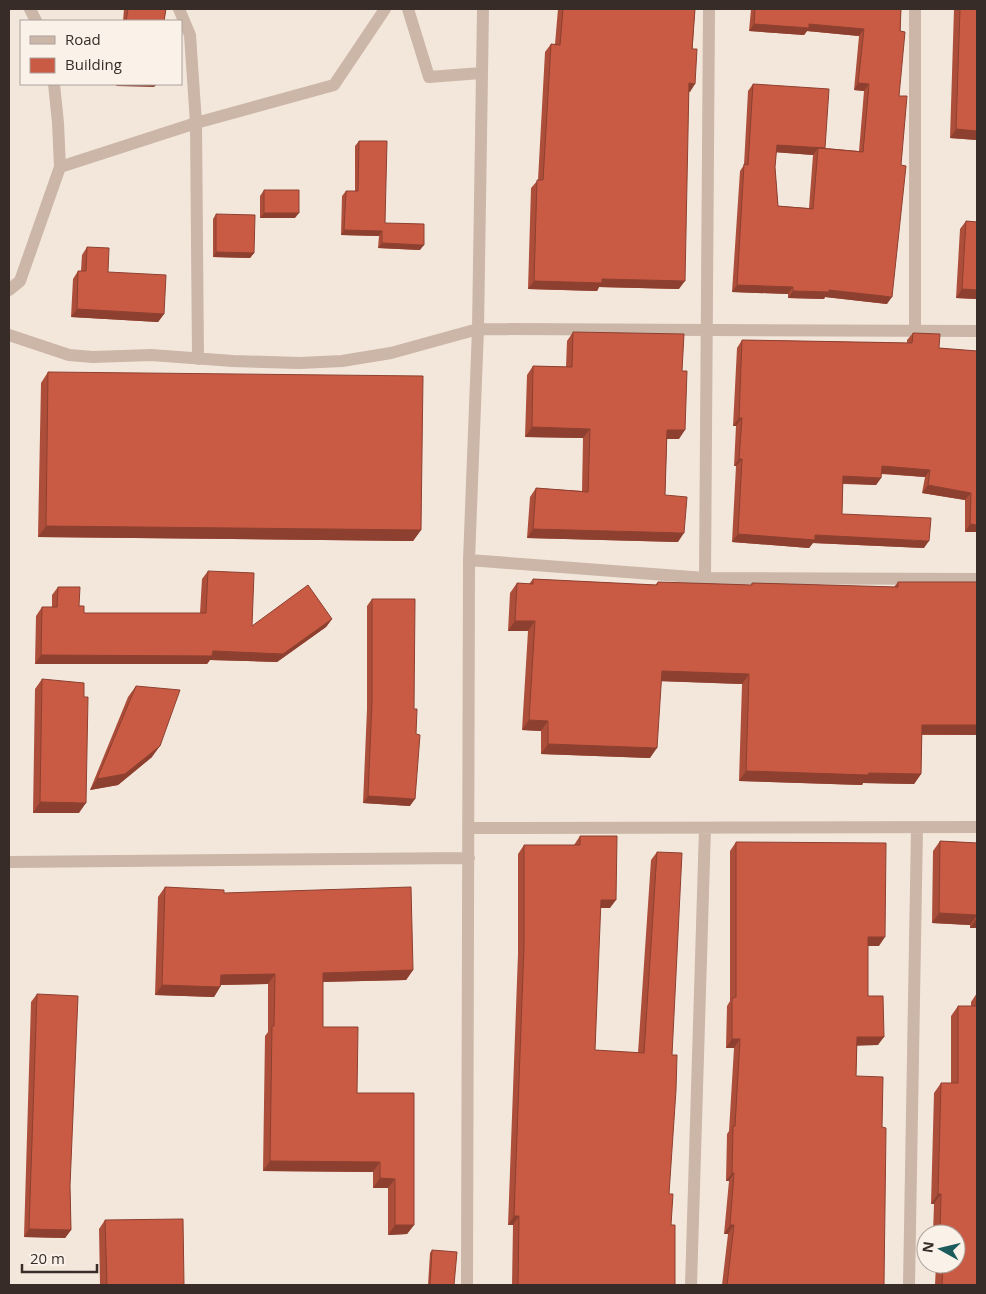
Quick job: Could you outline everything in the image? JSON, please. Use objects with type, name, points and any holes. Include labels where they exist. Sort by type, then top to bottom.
[{"type":"street","points":[[179,9],[190,35],[196,123],[198,359]]},
{"type":"street","points":[[60,167],[196,123],[334,85],[385,9]]},
{"type":"street","points":[[408,9],[429,77],[481,73]]},
{"type":"street","points":[[467,1285],[469,560],[478,329],[483,9]]},
{"type":"street","points":[[705,578],[709,9]]},
{"type":"street","points":[[915,9],[915,330]]},
{"type":"street","points":[[9,290],[20,281],[60,167],[54,85]]},
{"type":"street","points":[[9,334],[69,355],[93,357],[151,355],[261,362],[342,361],[391,353],[478,329],[977,331]]},
{"type":"street","points":[[469,560],[705,578],[977,579]]},
{"type":"street","points":[[469,828],[977,827]]},
{"type":"street","points":[[691,1285],[705,828]]},
{"type":"street","points":[[909,1285],[917,828]]},
{"type":"street","points":[[9,862],[469,858]]},
{"type":"building","points":[[128,9],[166,9],[164,20],[126,20]]},
{"type":"building","points":[[563,9],[695,9],[692,49],[697,49],[695,84],[689,83],[685,281],[602,279],[602,283],[534,281],[537,180],[543,180],[551,44],[560,45]]},
{"type":"building","points":[[755,9],[901,9],[900,31],[905,32],[899,96],[907,96],[901,165],[906,166],[892,297],[829,290],[829,292],[793,291],[793,287],[737,285],[744,164],[748,165],[753,84],[829,89],[825,148],[777,145],[775,167],[778,206],[813,209],[818,148],[863,152],[869,84],[858,83],[864,29],[809,24],[809,28],[754,24]]},
{"type":"building","points":[[960,9],[977,9],[977,131],[956,129]]},
{"type":"building","points":[[359,141],[387,141],[385,223],[424,224],[424,245],[382,243],[382,231],[344,230],[346,191],[358,191]]},
{"type":"building","points":[[264,190],[299,190],[299,213],[264,213]]},
{"type":"building","points":[[216,214],[255,215],[254,253],[216,252]]},
{"type":"building","points":[[966,221],[977,222],[977,290],[962,289]]},
{"type":"building","points":[[87,247],[109,248],[108,272],[166,275],[164,314],[77,309],[78,271],[86,271]]},
{"type":"building","points":[[573,332],[684,334],[682,371],[687,371],[685,430],[667,430],[665,495],[687,497],[684,533],[533,529],[536,488],[588,492],[590,429],[532,427],[533,366],[572,367]]},
{"type":"building","points":[[913,333],[940,334],[939,348],[977,351],[977,525],[970,524],[971,493],[928,485],[930,470],[882,466],[881,478],[843,476],[842,514],[931,518],[929,541],[815,535],[815,540],[738,534],[742,459],[739,459],[742,418],[739,418],[742,340],[912,343]]},
{"type":"building","points":[[48,372],[423,376],[421,530],[46,526]]},
{"type":"building","points":[[208,571],[254,573],[252,626],[308,585],[332,619],[283,654],[213,651],[212,656],[41,655],[42,607],[57,607],[58,587],[80,587],[79,606],[84,606],[84,613],[206,613]]},
{"type":"building","points":[[533,579],[657,585],[658,582],[898,587],[898,582],[977,582],[977,725],[922,725],[921,774],[869,773],[868,775],[746,771],[749,674],[662,671],[657,748],[548,744],[548,721],[529,720],[535,621],[515,621],[517,583],[533,584]]},
{"type":"building","points":[[372,599],[415,599],[414,709],[417,709],[416,734],[420,735],[415,799],[368,796],[372,702]]},
{"type":"building","points":[[42,679],[84,683],[84,697],[88,697],[86,803],[40,802]]},
{"type":"building","points":[[136,686],[180,690],[160,746],[125,774],[97,779]]},
{"type":"building","points":[[580,836],[617,836],[616,900],[601,900],[595,1050],[644,1053],[657,852],[682,853],[672,1055],[677,1055],[676,1090],[669,1194],[673,1194],[671,1225],[675,1225],[675,1285],[518,1285],[519,1216],[514,1216],[524,946],[524,845],[580,845]]},
{"type":"building","points":[[940,841],[977,843],[977,915],[939,913]]},
{"type":"building","points":[[736,842],[886,843],[885,937],[868,937],[868,996],[883,996],[884,1037],[857,1037],[856,1076],[883,1077],[882,1127],[886,1128],[884,1285],[727,1285],[734,1225],[730,1225],[734,1173],[732,1173],[733,1126],[735,1126],[740,1039],[732,1039],[732,998],[736,997]]},
{"type":"building","points":[[165,887],[224,890],[224,893],[411,887],[413,970],[323,973],[323,1027],[358,1027],[357,1093],[414,1093],[414,1225],[395,1225],[395,1179],[380,1178],[380,1162],[270,1161],[272,1026],[274,1026],[275,974],[221,975],[220,987],[162,985]]},
{"type":"building","points":[[37,994],[78,996],[70,1186],[71,1230],[29,1229]]},
{"type":"building","points":[[958,1006],[977,1006],[977,1285],[942,1285],[943,1274],[966,1274],[966,1224],[940,1224],[941,1194],[938,1194],[941,1083],[958,1083]]},
{"type":"building","points":[[183,1219],[184,1285],[107,1285],[105,1220]]},
{"type":"building","points":[[432,1250],[457,1252],[454,1285],[430,1285]]}]
